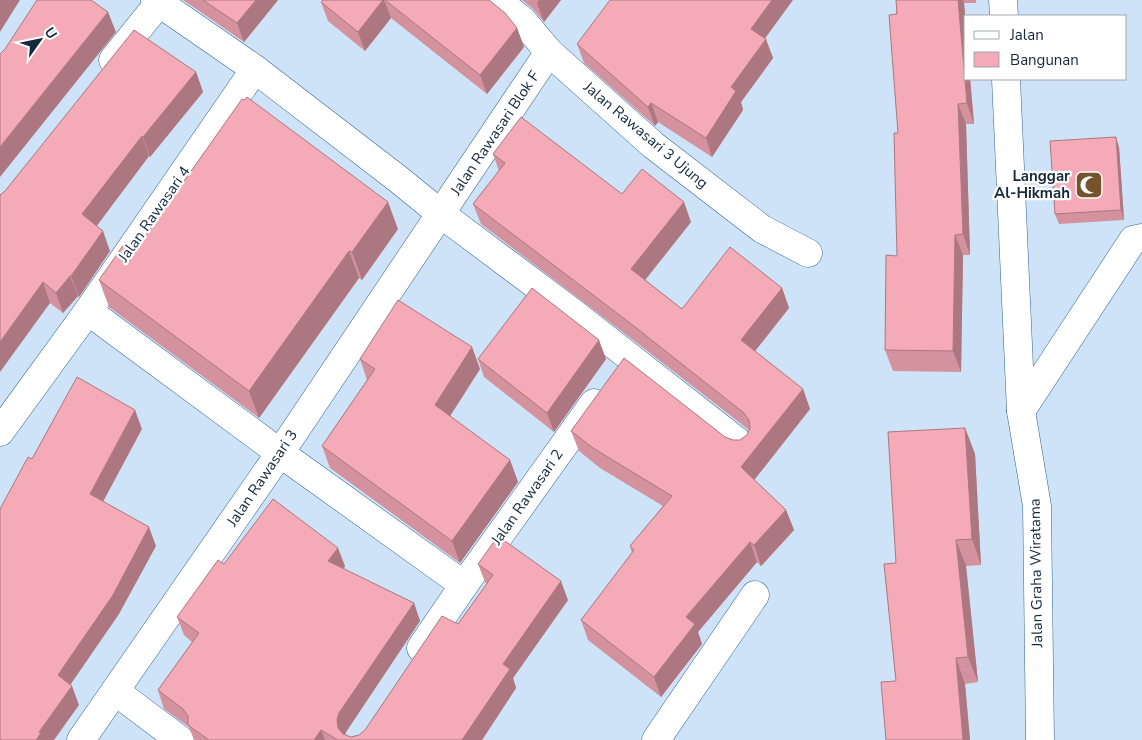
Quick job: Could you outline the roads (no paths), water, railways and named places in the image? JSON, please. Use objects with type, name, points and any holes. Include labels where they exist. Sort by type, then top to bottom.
[{"type":"street","name":"Jalan Rawasari 3 Ujung","points":[[497,0],[523,21],[549,52],[653,145],[762,230],[808,253]]},
{"type":"street","points":[[1003,0],[1004,15]]},
{"type":"street","points":[[98,80],[157,2],[255,69],[441,214],[628,355],[742,445]]},
{"type":"street","name":"Jalan Rawasari Blok F","points":[[441,214],[549,52]]},
{"type":"street","name":"Jalan Rawasari 4","points":[[0,432],[88,311],[255,69]]},
{"type":"street","name":"Jalan Graha Wiratama","points":[[1006,80],[1021,411],[1037,506],[1040,740]]},
{"type":"street","name":"Jalan Rawasari 3","points":[[81,740],[280,453],[441,214]]},
{"type":"street","points":[[1021,411],[1133,240],[1142,238]]},
{"type":"street","points":[[88,311],[280,453],[464,585]]},
{"type":"street","name":"Jalan Rawasari 2","points":[[409,667],[464,585],[628,355]]},
{"type":"street","points":[[656,740],[755,595]]},
{"type":"street","points":[[115,691],[180,740]]},
{"type":"place","name":"Langgar Al-Hikmah","points":[[1089,185]]}]
